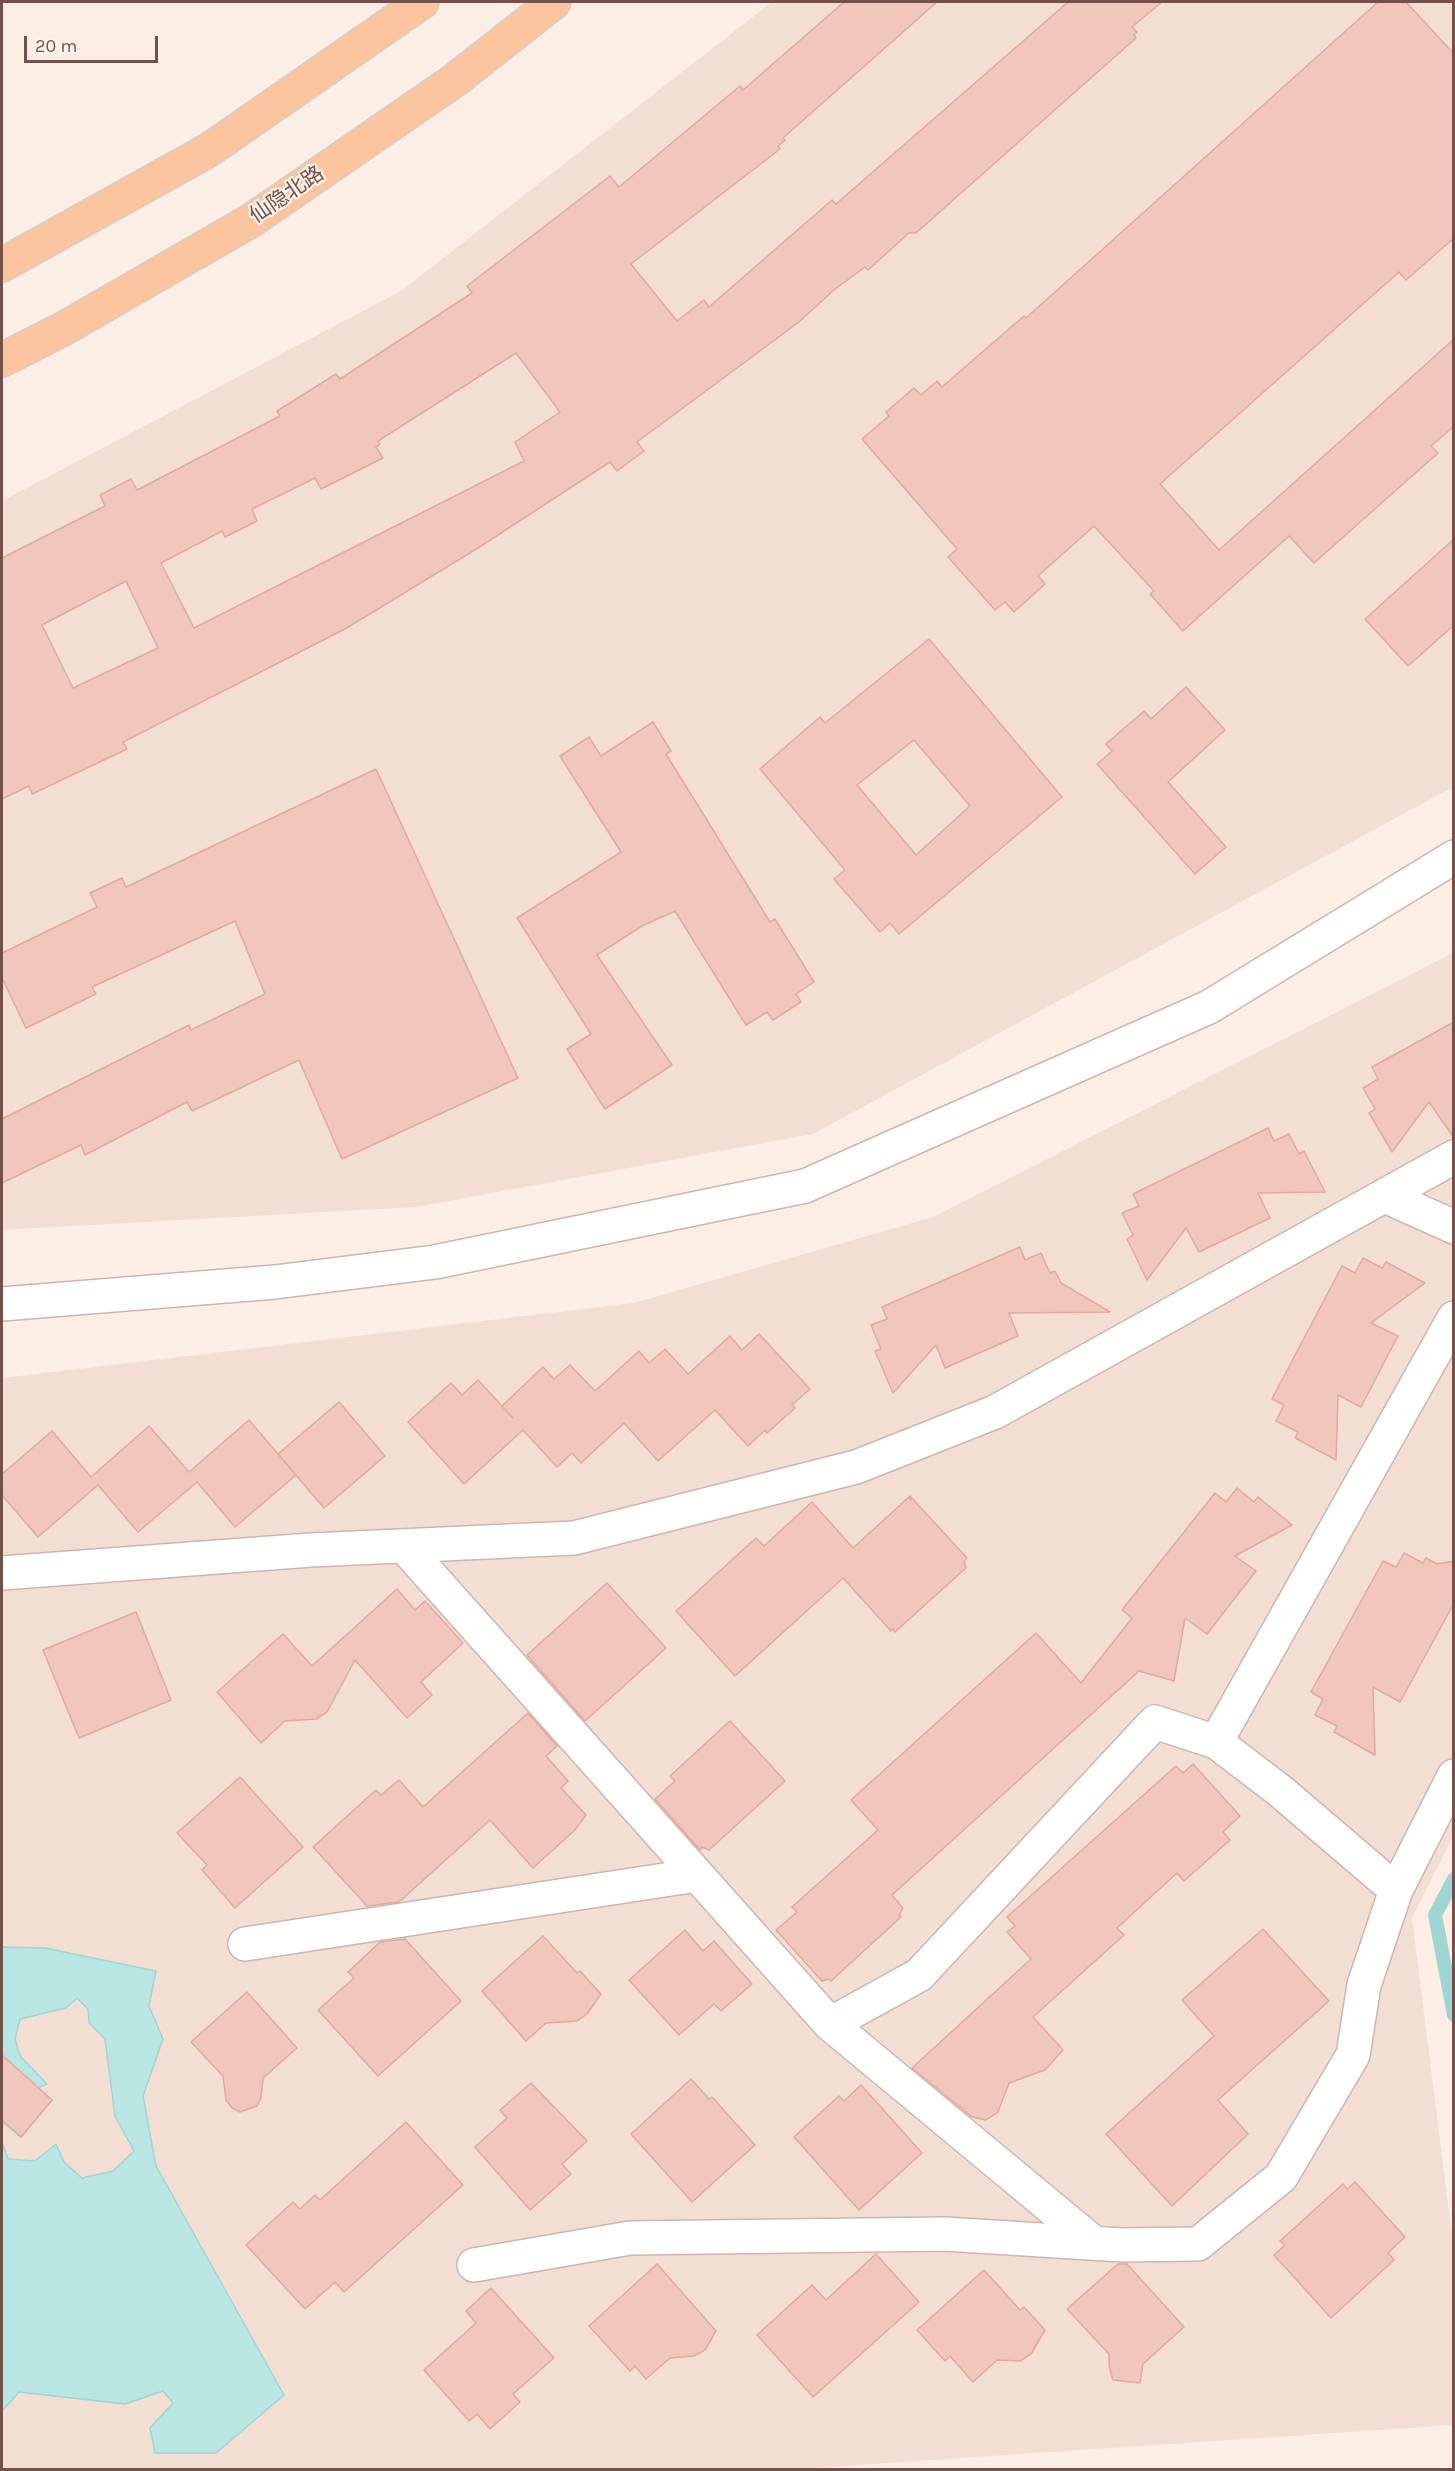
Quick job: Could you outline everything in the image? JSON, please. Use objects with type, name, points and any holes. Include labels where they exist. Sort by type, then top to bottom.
[{"type":"main road","points":[[2,265],[209,150],[422,2]]},
{"type":"main road","name":"仙隐北路","points":[[2,360],[63,329],[252,220],[455,80],[554,2]]},
{"type":"street","points":[[2,1304],[275,1282],[435,1262],[805,1186],[1209,1007],[1454,857]]},
{"type":"street","points":[[2,1573],[404,1546],[574,1538],[856,1467],[995,1412],[1454,1157]]},
{"type":"street","points":[[1385,1196],[1454,1227]]},
{"type":"street","points":[[1216,1742],[1454,1318]]},
{"type":"street","points":[[404,1546],[830,2024],[1094,2243]]},
{"type":"street","points":[[830,2024],[918,1975],[1155,1722],[1216,1742],[1279,1790],[1396,1890]]},
{"type":"street","points":[[474,2265],[630,2238],[945,2234],[1094,2243],[1198,2244],[1281,2177],[1353,2055],[1364,1985],[1396,1890],[1454,1776]]},
{"type":"street","points":[[245,1944],[697,1875]]},
{"type":"shaded area","points":[[772,2],[1453,2],[1453,787],[813,1134],[416,1207],[2,1230],[2,501],[401,291]]},
{"type":"shaded area","points":[[1453,953],[1454,1835],[1412,1918],[1453,2244],[1453,2425],[784,2470],[2,2469],[2,1378],[634,1303],[933,1217]]},
{"type":"water","points":[[2,1947],[45,1948],[156,1971],[149,2006],[163,2039],[143,2096],[156,2166],[284,2395],[216,2453],[155,2453],[150,2428],[173,2403],[163,2391],[125,2404],[19,2392],[2,2411],[2,2142],[8,2159],[35,2161],[56,2144],[64,2162],[82,2178],[113,2171],[134,2151],[115,2116],[105,2039],[89,2023],[88,2009],[77,1998],[66,2008],[20,2019],[15,2039],[20,2056],[47,2084],[38,2088],[52,2100],[21,2137],[4,2123],[2,2128]]},
{"type":"building","points":[[844,2],[937,2],[783,138],[785,140],[778,146],[780,149],[631,264],[677,321],[704,300],[709,307],[832,200],[836,204],[1068,2],[1162,2],[1132,27],[1137,32],[1134,35],[1136,38],[916,233],[909,233],[868,270],[865,267],[834,290],[799,322],[637,442],[644,451],[617,471],[610,462],[478,548],[345,629],[123,742],[127,749],[32,794],[29,786],[2,799],[2,558],[105,506],[100,495],[131,479],[137,490],[280,416],[277,411],[336,374],[340,379],[472,293],[467,286],[610,176],[619,187],[740,86],[743,90]],"holes":[[[516,353],[560,412],[515,442],[524,461],[194,628],[161,563],[222,531],[225,537],[257,521],[252,509],[315,478],[321,489],[383,458],[376,447],[380,444],[378,441]],[[126,581],[158,648],[73,688],[42,625]]]},
{"type":"building","points":[[1378,2],[1406,2],[1454,54],[1454,238],[1406,280],[1399,272],[1160,484],[1219,550],[1454,339],[1454,426],[1431,446],[1438,453],[1314,563],[1289,536],[1183,631],[1150,594],[1154,591],[1094,526],[1038,576],[1045,584],[1014,612],[1005,602],[995,610],[948,557],[957,549],[862,439],[889,416],[886,412],[914,388],[921,395],[937,381],[942,387],[1024,316],[1026,318]]},
{"type":"building","points":[[1454,539],[1454,625],[1408,666],[1365,619]]},
{"type":"building","points":[[929,639],[1062,797],[899,934],[890,923],[880,932],[834,879],[845,870],[760,769],[820,717],[825,723]],"holes":[[[914,740],[970,806],[916,855],[857,785]]]},
{"type":"building","points":[[1186,687],[1225,730],[1168,782],[1226,847],[1195,874],[1097,764],[1112,751],[1106,744],[1144,711],[1151,719]]},
{"type":"building","points":[[653,722],[671,751],[666,754],[770,922],[775,919],[814,982],[796,994],[801,1002],[773,1020],[767,1012],[746,1025],[675,911],[642,926],[597,955],[672,1065],[605,1109],[567,1049],[591,1034],[517,918],[621,852],[560,756],[589,737],[601,756]]},
{"type":"building","points":[[376,769],[518,1078],[342,1159],[299,1060],[192,1111],[187,1102],[85,1155],[81,1145],[2,1183],[2,1119],[189,1025],[191,1030],[265,994],[235,921],[92,987],[96,994],[26,1028],[2,978],[2,953],[97,907],[90,893],[122,878],[126,887]]},
{"type":"building","points":[[1454,1022],[1454,1138],[1429,1102],[1392,1152],[1369,1113],[1375,1109],[1363,1088],[1378,1079],[1372,1067]]},
{"type":"building","points":[[1268,1128],[1274,1141],[1289,1134],[1299,1154],[1304,1151],[1325,1192],[1258,1193],[1270,1218],[1199,1252],[1186,1228],[1147,1280],[1127,1239],[1133,1235],[1122,1213],[1139,1206],[1133,1194]]},
{"type":"building","points":[[1020,1247],[1025,1260],[1041,1253],[1050,1273],[1055,1271],[1061,1283],[1110,1312],[1009,1313],[1018,1336],[945,1368],[936,1345],[893,1393],[875,1351],[881,1349],[871,1325],[887,1319],[882,1307]]},
{"type":"building","points":[[1363,1258],[1382,1268],[1386,1262],[1425,1283],[1371,1323],[1398,1336],[1361,1407],[1338,1395],[1336,1460],[1295,1438],[1298,1432],[1276,1421],[1284,1405],[1272,1399],[1342,1266],[1355,1273]]},
{"type":"building","points":[[759,1334],[810,1389],[792,1405],[795,1408],[767,1433],[765,1430],[748,1446],[715,1410],[658,1461],[624,1423],[581,1463],[572,1453],[557,1467],[523,1430],[464,1484],[408,1422],[451,1383],[462,1395],[478,1380],[513,1418],[502,1406],[543,1367],[554,1379],[570,1365],[595,1391],[639,1351],[649,1363],[665,1349],[688,1374],[730,1336],[742,1350]]},
{"type":"building","points":[[339,1402],[385,1456],[324,1508],[278,1454]]},
{"type":"building","points":[[249,1420],[296,1475],[235,1527],[197,1482],[138,1532],[98,1485],[38,1537],[2,1495],[2,1474],[52,1431],[91,1477],[149,1426],[189,1472]]},
{"type":"building","points":[[1237,1488],[1254,1502],[1258,1497],[1292,1525],[1235,1556],[1256,1571],[1207,1634],[1185,1618],[1174,1681],[1139,1671],[892,1895],[903,1908],[899,1915],[901,1917],[831,1981],[829,1979],[822,1981],[776,1930],[797,1912],[792,1907],[878,1830],[851,1800],[1036,1633],[1081,1683],[1132,1618],[1122,1610],[1215,1493],[1226,1502]]},
{"type":"building","points":[[910,1496],[967,1558],[964,1561],[966,1568],[895,1632],[893,1629],[891,1631],[843,1578],[735,1676],[676,1611],[756,1538],[764,1546],[812,1502],[853,1548],[909,1497],[911,1500]]},
{"type":"building","points":[[1404,1553],[1423,1563],[1426,1558],[1437,1564],[1454,1561],[1454,1603],[1400,1702],[1373,1687],[1375,1755],[1334,1732],[1337,1726],[1315,1715],[1323,1699],[1311,1692],[1383,1561],[1396,1567]]},
{"type":"building","points":[[607,1583],[666,1648],[585,1721],[527,1655]]},
{"type":"building","points":[[397,1589],[415,1610],[425,1601],[463,1643],[421,1682],[432,1695],[407,1718],[355,1660],[327,1712],[316,1719],[285,1721],[261,1743],[217,1692],[283,1634],[312,1666]]},
{"type":"building","points":[[136,1612],[171,1700],[79,1738],[43,1650]]},
{"type":"building","points":[[528,1713],[557,1746],[546,1756],[568,1781],[561,1788],[586,1815],[575,1830],[533,1868],[490,1820],[399,1902],[367,1906],[313,1847],[376,1790],[381,1795],[399,1780],[423,1807]]},
{"type":"building","points":[[730,1721],[785,1781],[709,1850],[702,1847],[700,1850],[655,1799],[675,1781],[670,1776]]},
{"type":"building","points":[[1193,1764],[1240,1816],[1223,1832],[1230,1840],[1184,1881],[1177,1873],[1117,1928],[1124,1935],[1033,2017],[1063,2050],[1045,2070],[1009,2083],[998,2112],[986,2120],[972,2117],[912,2068],[1031,1959],[1007,1932],[1015,1926],[1007,1917],[1176,1766],[1183,1773]]},
{"type":"building","points":[[240,1777],[303,1847],[235,1908],[202,1870],[207,1865],[177,1833]]},
{"type":"building","points":[[1263,1929],[1329,2001],[1218,2100],[1248,2134],[1172,2206],[1106,2134],[1214,2036],[1182,2000]]},
{"type":"building","points":[[685,1930],[703,1951],[714,1941],[752,1984],[721,2011],[714,2004],[679,2035],[629,1980]]},
{"type":"building","points":[[543,1936],[577,1973],[580,1971],[601,1994],[587,2014],[577,2021],[546,2023],[526,2041],[482,1991]]},
{"type":"building","points":[[405,1939],[461,2001],[378,2076],[318,2010],[354,1978],[348,1972],[380,1942]]},
{"type":"building","points":[[247,1992],[297,2048],[263,2078],[261,2098],[257,2106],[240,2112],[232,2108],[226,2100],[223,2076],[191,2042]]},
{"type":"building","points":[[2,2055],[52,2100],[21,2137],[2,2120]]},
{"type":"building","points":[[691,2079],[709,2099],[712,2097],[755,2145],[692,2202],[631,2134]]},
{"type":"building","points":[[531,2083],[587,2141],[562,2164],[571,2174],[530,2210],[475,2147],[507,2118],[500,2110]]},
{"type":"building","points":[[861,2085],[922,2153],[859,2210],[794,2137],[839,2096],[844,2101]]},
{"type":"building","points":[[406,2122],[463,2185],[344,2292],[335,2282],[305,2309],[246,2245],[293,2202],[300,2209],[315,2195],[320,2200]]},
{"type":"building","points":[[1355,2182],[1405,2237],[1388,2253],[1394,2260],[1331,2318],[1274,2255],[1285,2245],[1280,2241],[1343,2184],[1347,2189]]},
{"type":"building","points":[[876,2254],[919,2302],[813,2397],[757,2335],[812,2285],[826,2300]]},
{"type":"building","points":[[657,2264],[716,2331],[705,2350],[694,2356],[670,2358],[646,2379],[635,2366],[630,2371],[589,2326]]},
{"type":"building","points":[[1118,2264],[1127,2264],[1184,2327],[1143,2364],[1140,2383],[1113,2380],[1109,2366],[1109,2354],[1067,2309]]},
{"type":"building","points":[[984,2270],[1020,2310],[1024,2307],[1045,2330],[1031,2354],[1020,2361],[997,2360],[973,2382],[950,2356],[945,2361],[917,2330]]},
{"type":"building","points":[[491,2288],[554,2358],[513,2394],[520,2402],[490,2429],[477,2414],[469,2421],[424,2370],[476,2323],[466,2311]]},
{"type":"waterway","points":[[1454,1879],[1435,1915],[1454,2015]]}]
